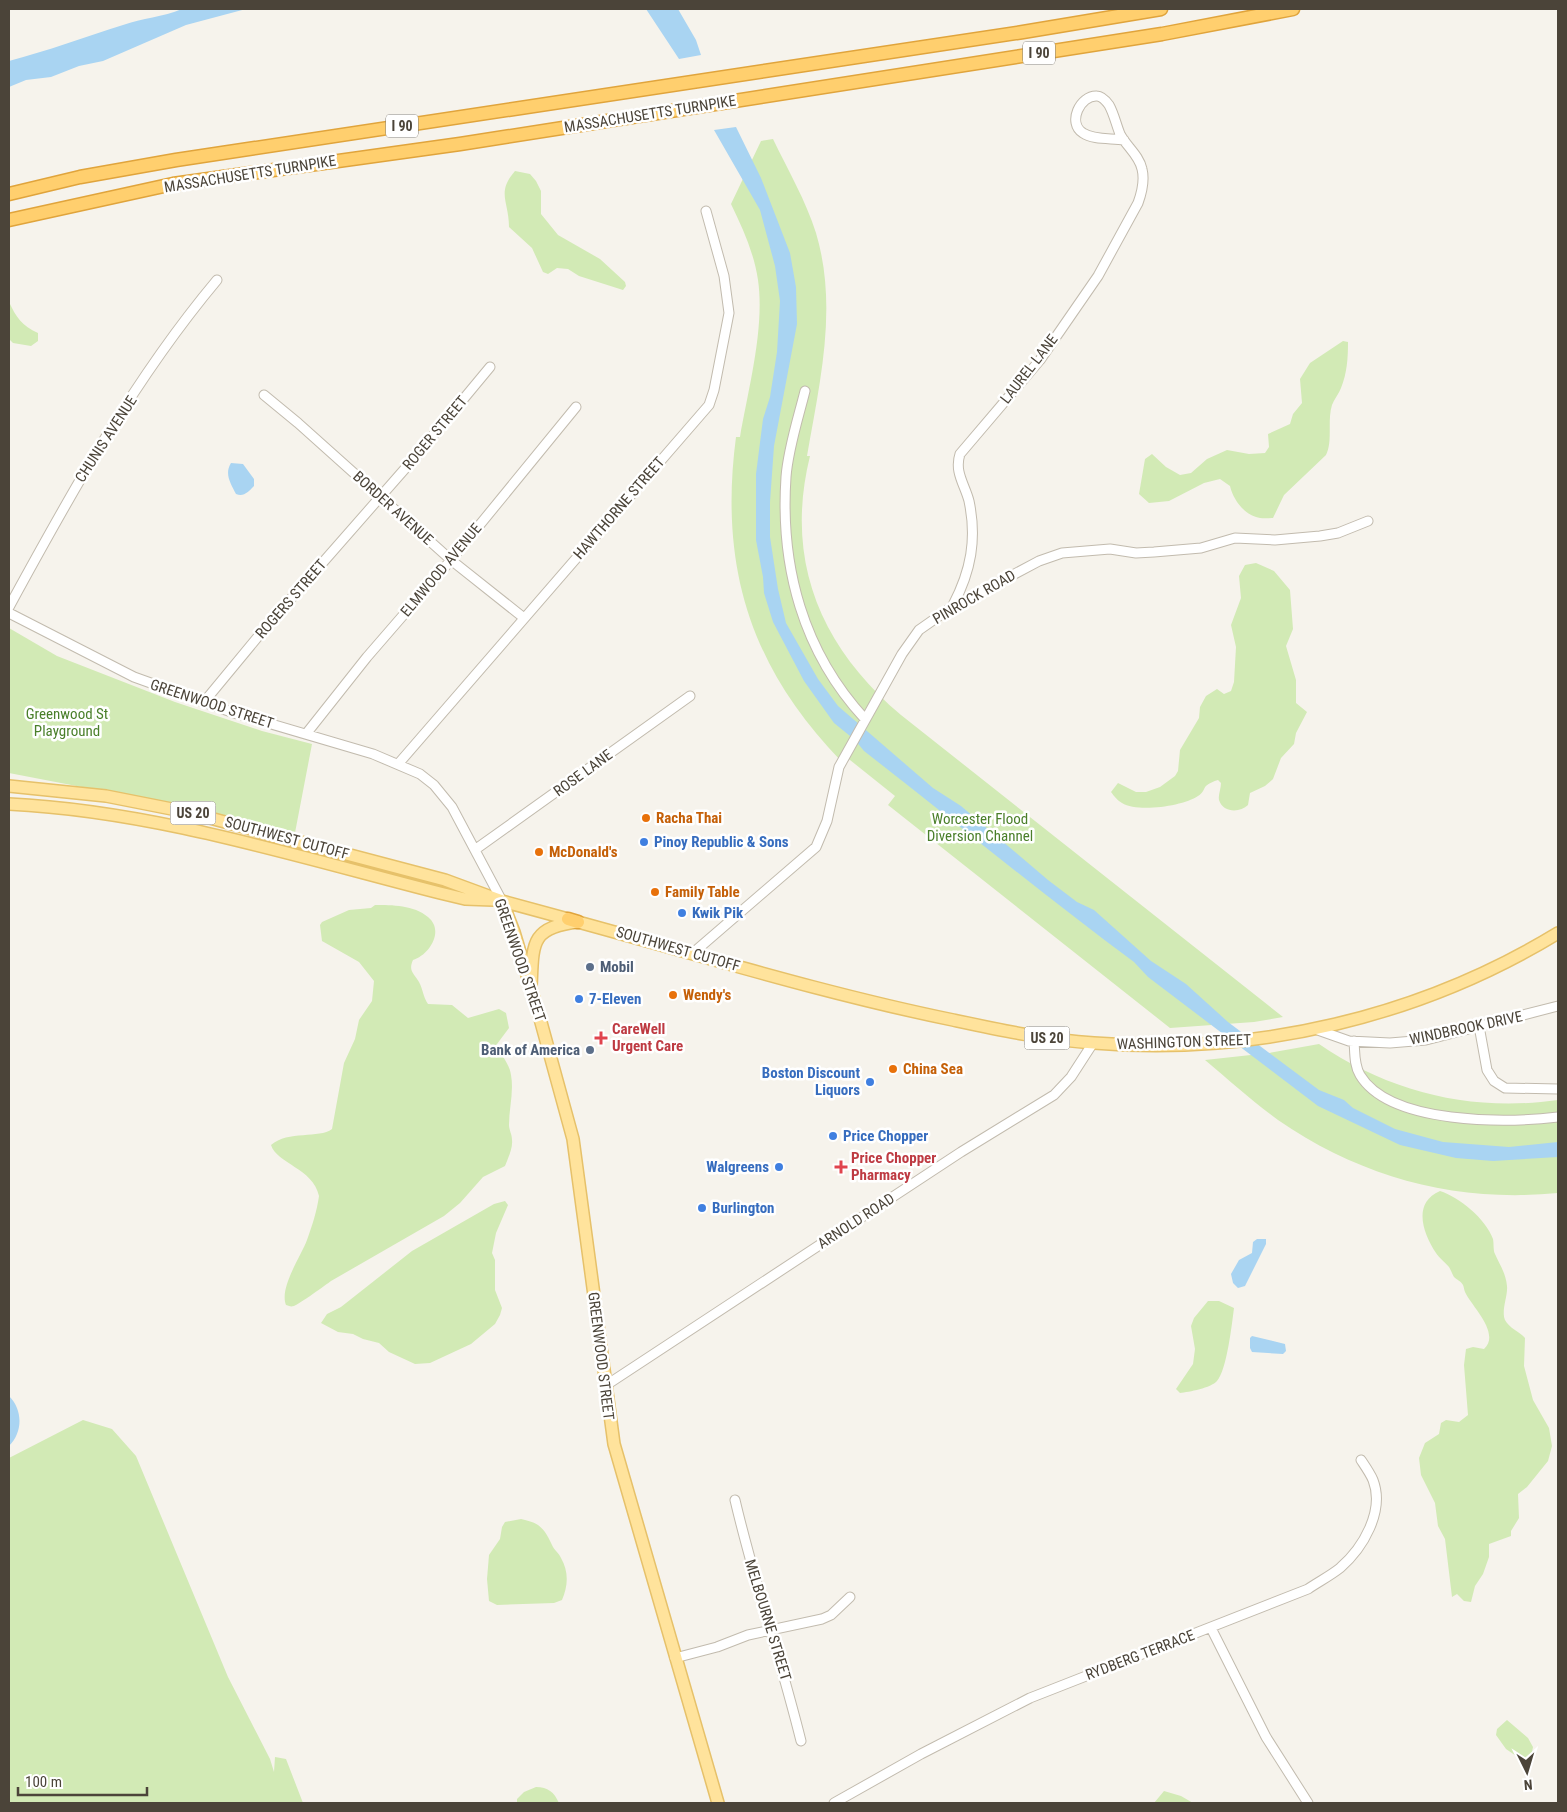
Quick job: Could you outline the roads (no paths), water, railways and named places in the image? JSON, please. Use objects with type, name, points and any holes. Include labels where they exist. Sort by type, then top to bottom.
[{"type":"highway","name":"MASSACHUSETTS TURNPIKE","points":[[9,194],[80,177],[176,160],[1014,34],[1161,9]]},
{"type":"highway","name":"MASSACHUSETTS TURNPIKE","points":[[9,220],[101,198],[182,183],[470,142],[1162,34],[1292,9]]},
{"type":"highway","points":[[9,187],[80,177]]},
{"type":"main road","name":"SOUTHWEST CUTOFF","points":[[9,786],[106,796],[195,814],[445,880],[502,901],[854,999]]},
{"type":"main road","name":"SOUTHWEST CUTOFF","points":[[9,804],[75,809],[162,823],[465,899],[502,901]]},
{"type":"main road","name":"GREENWOOD STREET","points":[[502,901],[531,987],[574,1145],[605,1386],[617,1458],[718,1803]]},
{"type":"main road","points":[[531,987],[534,948],[539,936],[546,928],[573,920]]},
{"type":"main road","name":"WASHINGTON STREET","points":[[854,999],[1015,1033],[1093,1043],[1135,1046],[1220,1044],[1316,1029],[1384,1010],[1458,983],[1515,957],[1558,933]]},
{"type":"street","name":"LAUREL LANE","points":[[952,607],[968,573],[973,544],[970,505],[957,468],[960,454],[1040,360],[1098,276],[1138,203],[1143,184],[1142,166],[1124,140],[1110,107],[1100,97],[1090,98],[1077,111],[1078,127],[1083,134],[1124,140]]},
{"type":"street","name":"HAWTHORNE STREET","points":[[399,763],[689,426],[701,415],[711,401],[729,313],[724,276],[706,211]]},
{"type":"street","name":"CHUNIS AVENUE","points":[[9,607],[80,478],[187,316],[217,280]]},
{"type":"street","name":"ROGER STREET","points":[[380,498],[490,367]]},
{"type":"street","points":[[805,391],[786,475],[785,530],[797,602],[822,660],[845,698],[864,721]]},
{"type":"street","name":"BORDER AVENUE","points":[[264,395],[298,422],[380,498],[451,560],[524,618]]},
{"type":"street","name":"ELMWOOD AVENUE","points":[[306,734],[367,657],[451,560],[576,407]]},
{"type":"street","name":"ROGERS STREET","points":[[204,702],[261,633],[380,498]]},
{"type":"street","name":"PINROCK ROAD","points":[[693,953],[816,847],[827,821],[838,767],[864,721],[912,637],[929,622],[952,607],[1038,561],[1062,553],[1110,549],[1136,553],[1154,552],[1201,548],[1235,538],[1275,540],[1326,536],[1368,521]]},
{"type":"street","name":"GREENWOOD STREET","points":[[9,613],[134,677],[204,702],[399,763],[420,774],[440,792],[452,807],[502,901]]},
{"type":"street","name":"ROSE LANE","points":[[476,849],[690,696]]},
{"type":"street","name":"WINDBROOK DRIVE","points":[[1316,1029],[1354,1042],[1383,1044],[1426,1040],[1558,1006]]},
{"type":"street","points":[[1479,1026],[1487,1070],[1494,1081],[1505,1088],[1558,1088]]},
{"type":"street","points":[[1354,1042],[1356,1065],[1362,1078],[1377,1093],[1394,1104],[1449,1117],[1470,1119],[1528,1120],[1558,1117]]},
{"type":"street","name":"ARNOLD ROAD","points":[[605,1386],[961,1152],[1054,1095],[1071,1076],[1093,1043]]},
{"type":"street","name":"RYDBERG TERRACE","points":[[834,1803],[920,1754],[1030,1698],[1308,1589],[1340,1568],[1361,1545],[1371,1524],[1377,1500],[1373,1480],[1361,1460]]},
{"type":"street","name":"MELBOURNE STREET","points":[[735,1500],[751,1566],[786,1677],[801,1741]]},
{"type":"street","points":[[674,1658],[770,1630],[822,1619],[831,1615],[850,1597]]},
{"type":"street","points":[[1211,1628],[1266,1737],[1308,1803]]},
{"type":"water","points":[[182,9],[246,9],[186,25],[103,61],[79,66],[51,77],[26,80],[9,87],[9,61],[130,23]]},
{"type":"water","points":[[646,9],[678,9],[696,40],[701,55],[679,59]]},
{"type":"water","points":[[736,127],[761,178],[790,253],[796,287],[797,324],[774,446],[770,502],[770,537],[778,589],[786,623],[818,679],[838,706],[933,788],[961,806],[1048,880],[1077,902],[1094,910],[1151,961],[1186,984],[1228,1022],[1319,1090],[1344,1100],[1353,1108],[1395,1129],[1443,1142],[1509,1147],[1558,1142],[1558,1157],[1493,1161],[1456,1158],[1400,1145],[1318,1106],[1148,977],[1134,962],[864,751],[855,740],[834,723],[804,681],[773,622],[764,593],[756,540],[756,474],[763,419],[770,397],[777,352],[780,301],[775,266],[760,210],[714,130]]},
{"type":"water","points":[[231,463],[243,464],[254,479],[254,486],[244,494],[236,494],[230,483],[228,471]]},
{"type":"water","points":[[1257,1239],[1266,1239],[1266,1244],[1245,1286],[1238,1288],[1233,1283],[1231,1274],[1239,1260],[1252,1253],[1253,1242]]},
{"type":"water","points":[[1252,1336],[1285,1344],[1286,1351],[1283,1354],[1252,1352],[1250,1338]]},
{"type":"water","points":[[9,1396],[17,1408],[20,1421],[17,1434],[9,1446]]},
{"type":"place","name":"Racha Thai","points":[[646,818]]},
{"type":"place","name":"Pinoy Republic & Sons","points":[[644,842]]},
{"type":"place","name":"McDonald's","points":[[539,852]]},
{"type":"place","name":"Family Table","points":[[655,892]]},
{"type":"place","name":"Kwik Pik","points":[[682,913]]},
{"type":"place","name":"Mobil","points":[[590,967]]},
{"type":"place","name":"Wendy's","points":[[673,995]]},
{"type":"place","name":"7-Eleven","points":[[579,999]]},
{"type":"place","name":"CareWell Urgent Care","points":[[601,1038]]},
{"type":"place","name":"Bank of America","points":[[590,1050]]},
{"type":"place","name":"China Sea","points":[[893,1069]]},
{"type":"place","name":"Boston Discount Liquors","points":[[870,1082]]},
{"type":"place","name":"Price Chopper","points":[[833,1136]]},
{"type":"place","name":"Walgreens","points":[[779,1167]]},
{"type":"place","name":"Price Chopper Pharmacy","points":[[841,1167]]},
{"type":"place","name":"Burlington","points":[[702,1208]]},
{"type":"park label","name":"Greenwood St Playground","points":[[67,722]]},
{"type":"park label","name":"Worcester Flood Diversion Channel","points":[[980,828]]}]
